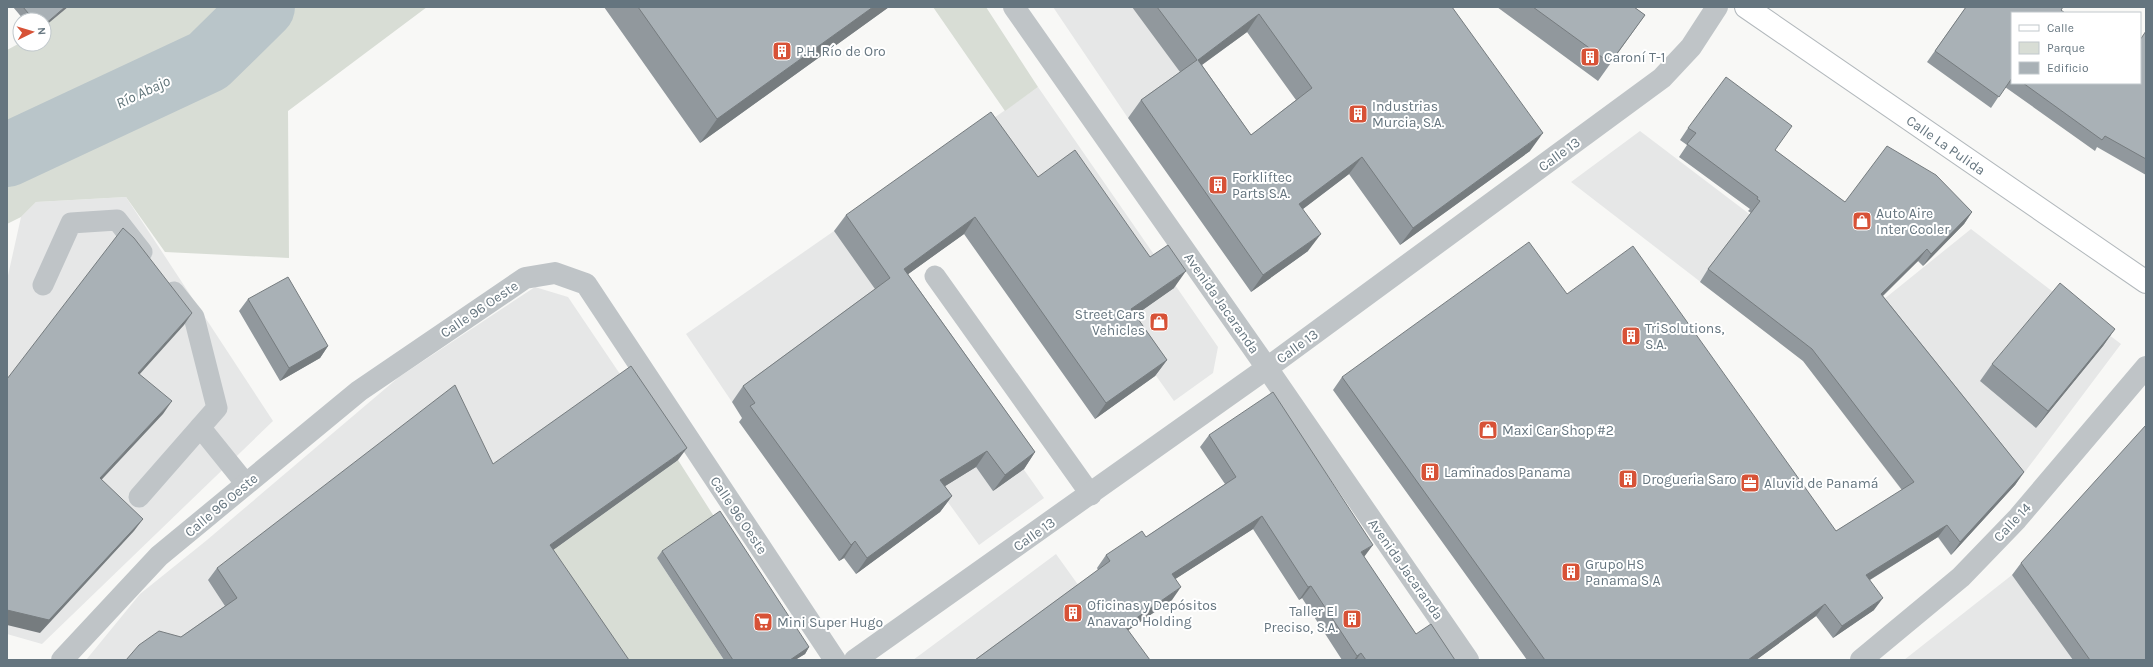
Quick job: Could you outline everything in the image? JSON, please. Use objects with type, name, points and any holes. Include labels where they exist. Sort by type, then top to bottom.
[{"type":"main road","name":"Calle La Pulida","points":[[1746,7],[2146,282]]},
{"type":"street","name":"Avenida Jacaranda","points":[[1014,7],[1267,368],[1468,660]]},
{"type":"street","name":"Calle 13","points":[[855,660],[1091,495],[1267,368],[1662,78],[1691,47],[1717,7]]},
{"type":"street","name":"Calle 96 Oeste","points":[[62,660],[159,556],[365,386],[525,278],[555,273],[586,284],[836,660]]},
{"type":"street","name":"Calle 14","points":[[1861,660],[1960,577],[2017,519],[2146,367]]},
{"type":"lane","points":[[43,285],[71,223],[117,220],[194,317],[217,408],[139,497]]},
{"type":"lane","points":[[935,276],[1091,495]]},
{"type":"lane","points":[[200,427],[246,484]]},
{"type":"shaded area","points":[[1053,7],[1281,7],[1128,118]]},
{"type":"shaded area","points":[[1038,87],[1218,347],[1213,373],[1174,401],[1024,190],[893,285],[1044,498],[979,545],[827,335],[732,402],[686,334]]},
{"type":"shaded area","points":[[1640,131],[1873,308],[1971,229],[2121,344],[2015,485],[1951,555],[1803,361],[1571,182]]},
{"type":"shaded area","points":[[126,197],[273,421],[42,644],[7,634],[7,280],[21,217],[36,202]]},
{"type":"shaded area","points":[[535,287],[568,297],[678,460],[542,558],[612,660],[86,660],[140,594],[207,540],[399,377]]},
{"type":"shaded area","points":[[1056,554],[1132,660],[913,660]]},
{"type":"shaded area","points":[[2012,575],[2146,660],[1904,660]]},
{"type":"green space","points":[[68,7],[427,7],[288,111],[289,258],[165,252],[126,197],[36,202],[21,217],[7,224],[7,50],[12,47],[12,52],[52,52],[52,20]]},
{"type":"green space","points":[[933,7],[986,7],[1038,87],[1005,111]]},
{"type":"green space","points":[[678,460],[715,518],[657,558],[724,660],[612,660],[542,558]]},
{"type":"building","points":[[23,7],[65,7],[52,18],[52,12],[27,12]]},
{"type":"building","points":[[638,7],[873,7],[717,119]]},
{"type":"building","points":[[1157,7],[1452,7],[1543,133],[1413,228],[1362,157],[1299,204],[1321,234],[1263,275],[1141,100],[1197,60]],"holes":[[[1259,14],[1312,88],[1251,135],[1198,60]]]},
{"type":"building","points":[[1533,7],[1634,7],[1645,15],[1610,63]]},
{"type":"building","points":[[1966,7],[2063,7],[2061,10],[2064,12],[2011,12],[2011,79],[1999,97],[1935,51]]},
{"type":"building","points":[[2146,31],[2146,159],[2105,136],[2102,140],[2024,84],[2141,84],[2141,38]]},
{"type":"building","points":[[1726,77],[1792,126],[1775,150],[1845,202],[1887,146],[1936,175],[1972,212],[1931,254],[1927,249],[1881,294],[2024,472],[1960,542],[1947,525],[1866,575],[1883,598],[1842,626],[1825,604],[1748,660],[1545,660],[1342,377],[1529,242],[1567,294],[1633,246],[1836,531],[1914,482],[1812,349],[1708,269],[1760,201],[1757,199],[1758,197],[1687,144],[1696,133],[1688,128]]},
{"type":"building","points":[[991,112],[1038,177],[1075,150],[1150,257],[1168,245],[1186,271],[1131,309],[1167,360],[1106,403],[975,217],[904,269],[1035,452],[1005,475],[987,451],[940,480],[952,496],[867,558],[855,541],[851,545],[750,406],[755,403],[743,386],[890,278],[846,215]]},
{"type":"building","points":[[123,228],[134,238],[192,313],[138,373],[172,401],[100,478],[143,519],[49,620],[7,610],[7,379]]},
{"type":"building","points":[[288,277],[328,346],[289,368],[248,299]]},
{"type":"building","points":[[2060,283],[2115,329],[2048,411],[1992,364]]},
{"type":"building","points":[[631,366],[687,448],[550,545],[629,660],[126,660],[139,645],[159,631],[181,637],[237,598],[217,568],[455,385],[493,464]]},
{"type":"building","points":[[1273,392],[1373,545],[1361,552],[1416,634],[1431,624],[1455,660],[1366,660],[1361,653],[1357,656],[1311,586],[1308,587],[1262,516],[1172,574],[1181,587],[1125,626],[1150,660],[975,660],[1110,561],[1106,555],[1142,531],[1146,537],[1236,477],[1209,435]]},
{"type":"building","points":[[2146,425],[2146,660],[2090,660],[2021,563]]},
{"type":"building","points":[[720,511],[809,647],[790,660],[733,660],[662,551]]},
{"type":"waterway","name":"Río Abajo","points":[[7,155],[208,61],[263,7]]},
{"type":"place","name":"P.H. Río de Oro","points":[[782,51]]},
{"type":"place","name":"Caroní T-1","points":[[1590,57]]},
{"type":"place","name":"Industrias Murcia, S.A.","points":[[1358,114]]},
{"type":"place","name":"Forkliftec Parts S.A.","points":[[1218,185]]},
{"type":"place","name":"Auto Aire Inter Cooler","points":[[1862,221]]},
{"type":"place","name":"Street Cars Vehicles","points":[[1159,322]]},
{"type":"place","name":"TriSolutions, S.A.","points":[[1631,336]]},
{"type":"place","name":"Maxi Car Shop #2","points":[[1488,430]]},
{"type":"place","name":"Laminados Panama","points":[[1430,472]]},
{"type":"place","name":"Drogueria Saro","points":[[1628,479]]},
{"type":"place","name":"Aluvid de Panamá","points":[[1750,483]]},
{"type":"place","name":"Grupo HS Panama S A","points":[[1571,572]]},
{"type":"place","name":"Oficinas y Depósitos Anavaro Holding","points":[[1073,613]]},
{"type":"place","name":"Taller El Preciso, S.A.","points":[[1352,619]]},
{"type":"place","name":"Mini Super Hugo","points":[[763,622]]}]
